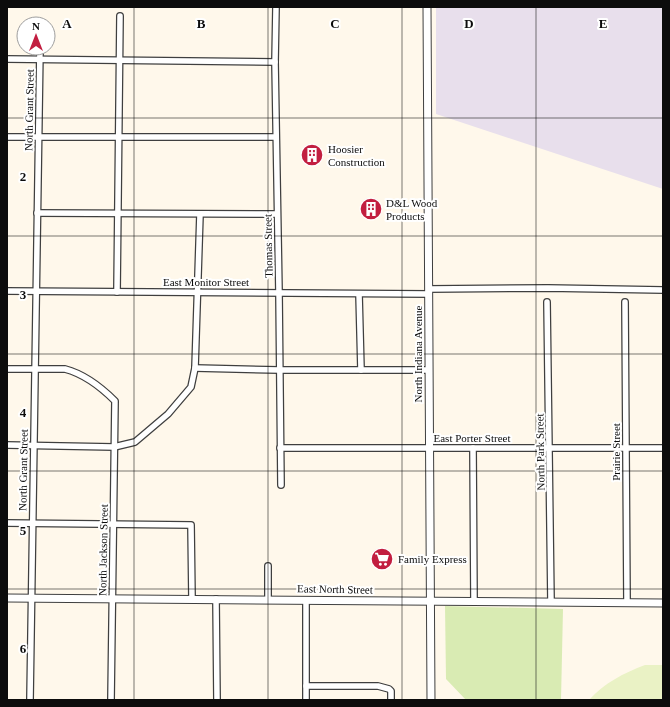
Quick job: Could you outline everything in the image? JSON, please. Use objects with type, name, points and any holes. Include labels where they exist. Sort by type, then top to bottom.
[{"type":"street","name":"Thomas Street","points":[[276,7],[275,62],[281,485]]},
{"type":"street","name":"North Indiana Avenue","points":[[426,7],[431,700]]},
{"type":"street","points":[[117,292],[120,16]]},
{"type":"street","name":"North Grant Street","points":[[30,700],[39,56]]},
{"type":"street","points":[[7,59],[275,62]]},
{"type":"street","points":[[7,137],[276,137]]},
{"type":"street","points":[[37,213],[277,214]]},
{"type":"street","points":[[7,446],[114,446],[135,442],[168,414],[191,387],[195,368],[200,214]]},
{"type":"street","name":"East Monitor Street","points":[[7,291],[359,294],[548,288],[663,290]]},
{"type":"street","points":[[359,294],[360,370]]},
{"type":"street","name":"North Park Street","points":[[547,302],[551,602]]},
{"type":"street","name":"Prairie Street","points":[[625,302],[627,602]]},
{"type":"street","points":[[195,368],[279,370],[429,370]]},
{"type":"street","points":[[7,369],[35,369]]},
{"type":"street","name":"North Jackson Street","points":[[35,369],[65,369],[74,372],[105,390],[115,401],[111,700]]},
{"type":"street","name":"East Porter Street","points":[[280,448],[663,448]]},
{"type":"street","points":[[473,448],[474,602]]},
{"type":"street","points":[[7,523],[191,525],[192,599]]},
{"type":"street","points":[[268,566],[268,599]]},
{"type":"street","name":"East North Street","points":[[7,598],[663,603]]},
{"type":"street","points":[[216,599],[217,700]]},
{"type":"street","points":[[306,600],[306,700]]},
{"type":"street","points":[[306,686],[378,686],[389,688],[391,691],[391,700]]},
{"type":"shaded area","points":[[436,7],[663,7],[663,189],[436,114]]},
{"type":"green space","points":[[445,606],[563,609],[561,700],[466,700],[446,679]]},
{"type":"green space","points":[[645,665],[663,665],[663,700],[589,700],[601,688],[615,679]]},
{"type":"place","name":"Hoosier Construction","points":[[312,155]]},
{"type":"place","name":"D&L Wood Products","points":[[371,209]]},
{"type":"place","name":"Family Express","points":[[382,559]]}]
